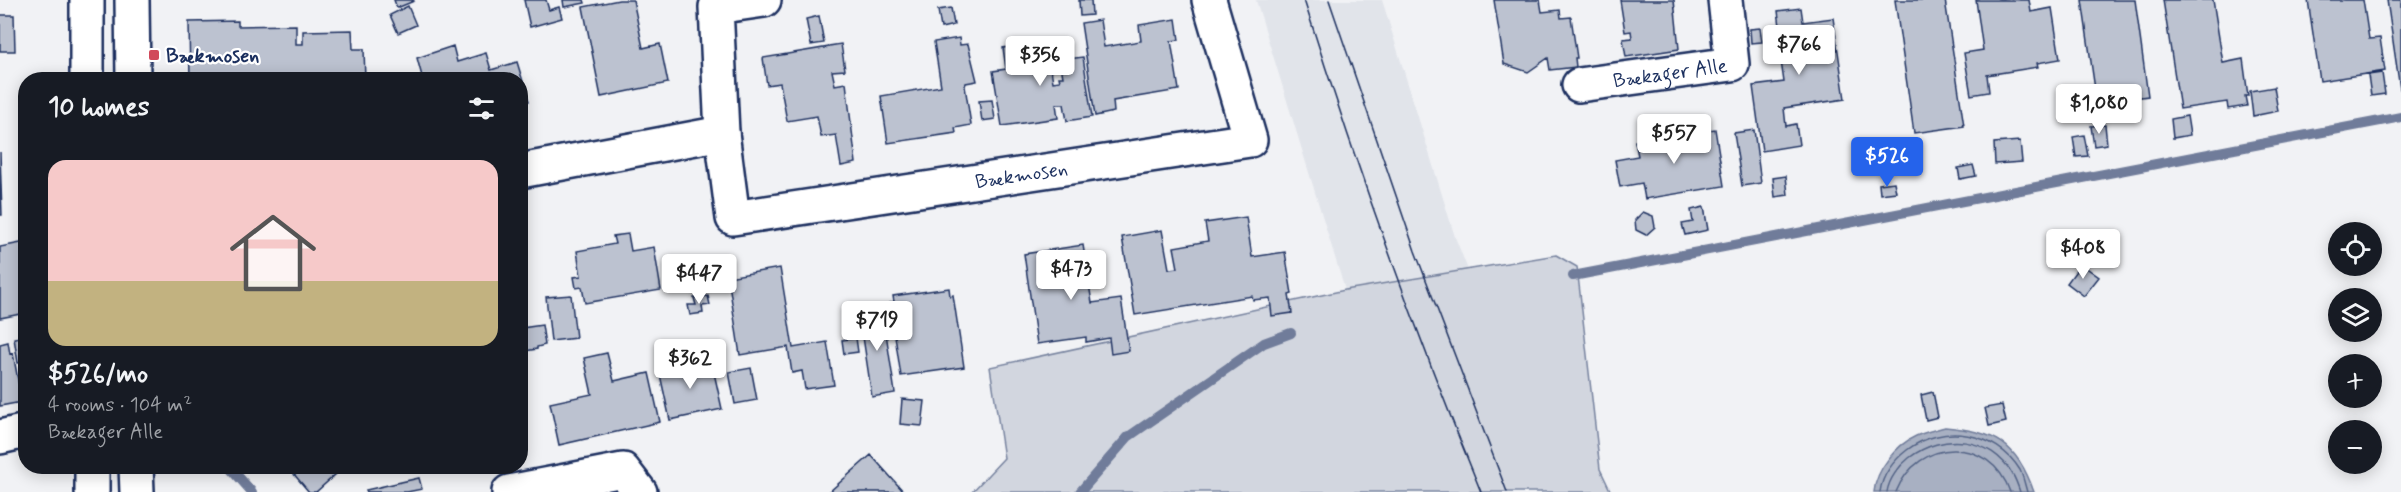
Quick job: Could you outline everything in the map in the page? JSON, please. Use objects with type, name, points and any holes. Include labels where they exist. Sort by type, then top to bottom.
[{"type":"street","points":[[87,0],[87,72]]},
{"type":"street","points":[[132,0],[133,72]]},
{"type":"street","name":"Bækmosen","points":[[764,0],[716,7],[722,133],[733,218],[1250,141],[1209,0]]},
{"type":"street","name":"Bækager Alle","points":[[1579,85],[1732,64],[1725,0]]},
{"type":"street","points":[[528,169],[722,133]]},
{"type":"street","points":[[0,437],[18,433]]},
{"type":"street","points":[[509,492],[623,470],[640,492]]},
{"type":"street","points":[[92,474],[92,492]]},
{"type":"street","points":[[136,474],[136,492]]},
{"type":"shaded area","points":[[1256,0],[1382,0],[1455,237],[1556,492],[1437,492],[1345,290]]},
{"type":"shaded area","points":[[1556,255],[1577,267],[1600,469],[1611,492],[972,492],[1004,458],[990,367],[1345,290]]},
{"type":"water","points":[[1945,427],[1978,432],[2002,443],[2020,462],[2034,492],[1874,492],[1883,467],[1901,445],[1916,436]]},
{"type":"building","points":[[394,0],[413,0],[414,1],[397,8]]},
{"type":"building","points":[[524,0],[546,0],[549,10],[559,7],[562,18],[530,27]]},
{"type":"building","points":[[563,0],[584,0],[585,3],[564,7]]},
{"type":"building","points":[[619,0],[633,0],[643,48],[660,44],[668,83],[601,97],[583,7]]},
{"type":"building","points":[[1079,0],[1091,0],[1092,15],[1080,16]]},
{"type":"building","points":[[1494,0],[1540,0],[1542,12],[1560,10],[1561,18],[1571,17],[1577,58],[1575,58],[1576,67],[1550,70],[1548,58],[1528,72],[1504,64]]},
{"type":"building","points":[[1620,0],[1674,0],[1679,49],[1626,57],[1623,39],[1632,38],[1631,31],[1625,32]]},
{"type":"building","points":[[1895,0],[1945,0],[1964,126],[1914,133]]},
{"type":"building","points":[[1976,0],[2029,0],[2031,12],[2052,8],[2060,59],[2037,63],[2038,67],[1987,75],[1989,92],[1971,95],[1964,53],[1983,50]]},
{"type":"building","points":[[2082,0],[2135,0],[2148,96],[2097,103]]},
{"type":"building","points":[[2163,0],[2213,0],[2223,63],[2243,59],[2248,96],[2245,96],[2247,106],[2228,109],[2227,102],[2180,109]]},
{"type":"building","points":[[2308,0],[2363,0],[2369,39],[2380,38],[2385,71],[2320,81]]},
{"type":"building","points":[[2387,0],[2401,0],[2401,89],[2400,89]]},
{"type":"building","points":[[408,6],[416,25],[398,33],[390,15]]},
{"type":"building","points":[[951,8],[954,25],[941,28],[938,10]]},
{"type":"building","points":[[1801,8],[1803,22],[1833,18],[1845,99],[1784,108],[1786,126],[1796,124],[1799,145],[1762,151],[1753,86],[1784,82],[1776,26],[1780,26],[1778,11]]},
{"type":"building","points":[[0,15],[14,15],[15,51],[0,51]]},
{"type":"building","points":[[819,16],[824,43],[811,45],[806,19]]},
{"type":"building","points":[[1176,19],[1179,40],[1171,41],[1179,90],[1113,101],[1114,112],[1095,116],[1081,23],[1100,20],[1104,47],[1141,41],[1139,25]]},
{"type":"building","points":[[238,21],[238,26],[296,25],[296,44],[303,44],[303,31],[352,30],[353,49],[364,49],[365,72],[190,72],[189,22]]},
{"type":"building","points":[[1760,28],[1762,42],[1751,43],[1750,29]]},
{"type":"building","points":[[959,38],[960,45],[968,44],[977,81],[966,83],[965,86],[971,125],[955,128],[956,133],[888,143],[881,96],[941,86],[934,42]]},
{"type":"building","points":[[1042,42],[1045,63],[1050,63],[1053,82],[1060,81],[1059,77],[1063,77],[1060,60],[1083,57],[1092,117],[1067,121],[1064,104],[1056,104],[1058,118],[1002,126],[993,71],[1006,69],[1003,48]]},
{"type":"building","points":[[841,44],[845,70],[832,71],[835,85],[846,83],[856,163],[841,166],[836,135],[821,137],[817,116],[787,121],[780,83],[767,85],[763,58]]},
{"type":"building","points":[[453,46],[457,62],[486,53],[491,70],[517,62],[520,72],[421,72],[417,58]]},
{"type":"building","points":[[2382,73],[2385,94],[2371,96],[2368,75]]},
{"type":"building","points":[[2274,87],[2278,111],[2253,116],[2250,91]]},
{"type":"building","points":[[992,100],[995,119],[982,121],[979,101]]},
{"type":"building","points":[[2187,116],[2190,135],[2173,138],[2171,119]]},
{"type":"building","points":[[2105,125],[2107,144],[2094,146],[2091,126]]},
{"type":"building","points":[[1715,129],[1724,186],[1645,199],[1642,183],[1620,187],[1615,160],[1638,156],[1635,141]]},
{"type":"building","points":[[1754,130],[1761,183],[1742,186],[1734,133]]},
{"type":"building","points":[[2084,135],[2088,156],[2076,157],[2073,137]]},
{"type":"building","points":[[2020,141],[2022,162],[1995,164],[1994,143]]},
{"type":"building","points":[[0,152],[2,215],[0,215]]},
{"type":"building","points":[[1973,165],[1976,176],[1960,179],[1958,168]]},
{"type":"building","points":[[1786,176],[1788,195],[1775,197],[1773,178]]},
{"type":"building","points":[[1894,182],[1896,192],[1880,194],[1879,184]]},
{"type":"building","points":[[1704,207],[1708,230],[1685,235],[1682,224],[1693,222],[1691,210]]},
{"type":"building","points":[[1643,212],[1653,216],[1655,227],[1646,235],[1636,230],[1635,220]]},
{"type":"building","points":[[1246,217],[1252,257],[1285,252],[1292,294],[1289,295],[1292,313],[1272,316],[1270,298],[1253,300],[1252,296],[1135,315],[1122,237],[1162,230],[1169,269],[1178,268],[1174,247],[1208,241],[1205,223]]},
{"type":"building","points":[[628,234],[631,251],[654,247],[661,290],[585,303],[582,287],[576,288],[574,277],[581,276],[577,251],[615,244],[613,236]]},
{"type":"building","points":[[18,244],[18,315],[0,318],[0,247]]},
{"type":"building","points":[[1083,245],[1092,303],[1121,299],[1129,351],[1111,354],[1109,338],[1086,342],[1086,337],[1037,344],[1024,254]]},
{"type":"building","points":[[2081,264],[2099,277],[2084,296],[2067,283]]},
{"type":"building","points":[[780,268],[793,348],[827,342],[834,385],[805,389],[802,371],[792,373],[788,347],[740,355],[728,277]]},
{"type":"building","points":[[949,288],[950,296],[953,295],[964,367],[901,376],[890,303],[894,302],[893,296]]},
{"type":"building","points":[[571,295],[576,338],[551,341],[546,297]]},
{"type":"building","points":[[708,296],[710,305],[702,306],[703,313],[690,315],[688,305],[696,305],[694,298]]},
{"type":"building","points":[[882,307],[895,393],[872,397],[859,310]]},
{"type":"building","points":[[542,325],[545,345],[528,350],[528,327]]},
{"type":"building","points":[[18,337],[18,363],[14,338]]},
{"type":"building","points":[[856,338],[858,352],[844,354],[842,340]]},
{"type":"building","points":[[8,342],[10,354],[13,353],[18,380],[18,403],[0,406],[0,344]]},
{"type":"building","points":[[607,353],[614,381],[649,373],[660,422],[559,445],[550,403],[592,394],[584,358]]},
{"type":"building","points":[[711,359],[722,409],[670,420],[659,370]]},
{"type":"building","points":[[751,368],[757,400],[735,404],[729,372]]},
{"type":"building","points":[[1933,392],[1938,417],[1926,420],[1921,395]]},
{"type":"building","points":[[902,399],[925,401],[922,426],[900,424]]},
{"type":"building","points":[[2002,405],[2006,422],[1989,426],[1985,408]]},
{"type":"building","points":[[871,455],[904,492],[829,492]]},
{"type":"building","points":[[294,474],[336,474],[316,492],[309,492]]},
{"type":"building","points":[[419,478],[422,489],[407,492],[367,492],[366,490]]},
{"type":"waterway","points":[[1573,276],[2401,117]]},
{"type":"waterway","points":[[1080,492],[1128,437],[1264,343],[1291,333]]},
{"type":"waterway","points":[[236,474],[252,492]]},
{"type":"tram line","points":[[1304,0],[1387,248],[1481,492]]},
{"type":"tram line","points":[[1329,0],[1415,251],[1507,492]]},
{"type":"place","name":"Bækmosen","points":[[154,55]]}]
